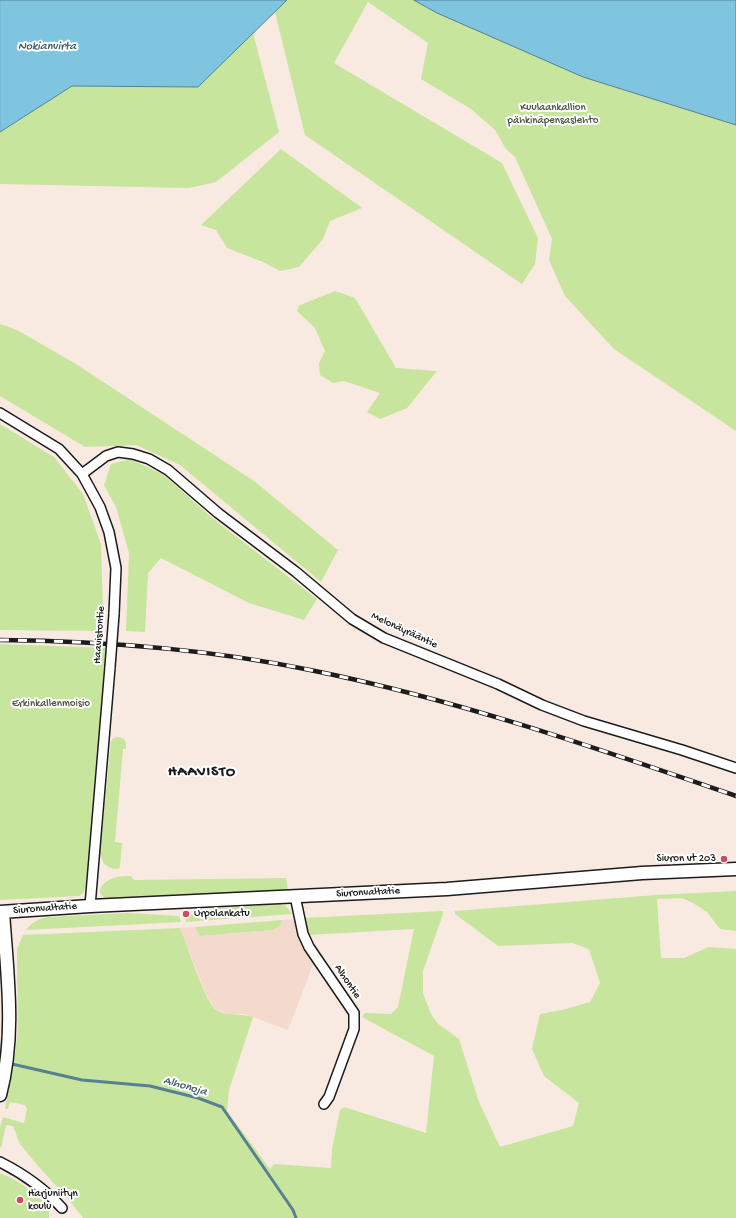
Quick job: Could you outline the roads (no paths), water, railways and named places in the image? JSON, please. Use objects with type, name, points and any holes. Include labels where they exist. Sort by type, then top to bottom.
[{"type":"main road","name":"Siuronvaltatie","points":[[1,912],[90,906],[447,889],[642,873],[736,870]]},
{"type":"main road","points":[[0,1095],[4,1079],[10,1023],[8,978],[1,912]]},
{"type":"street","name":"Haavistontie","points":[[0,413],[59,449],[82,474],[100,507],[109,532],[116,568],[110,667],[90,906]]},
{"type":"street","name":"Melonäyrääntie","points":[[82,474],[106,456],[118,452],[133,454],[149,459],[168,470],[218,513],[296,572],[352,619],[384,638],[498,684],[542,705],[584,721],[682,750],[736,768]]},
{"type":"street","name":"Alhontie","points":[[295,896],[303,934],[309,947],[354,1013],[354,1029],[327,1101],[324,1104]]},
{"type":"street","points":[[0,1162],[30,1178],[48,1192],[62,1208]]},
{"type":"water","name":"Nokianvirta","points":[[0,0],[287,0],[198,87],[72,86],[0,132]]},
{"type":"water","points":[[414,0],[736,0],[736,125],[583,77],[437,13]]},
{"type":"waterway","name":"Alhonoja","points":[[12,1064],[82,1080],[150,1086],[198,1098],[222,1107],[293,1210],[296,1218]]},
{"type":"railway","points":[[0,640],[116,644],[233,657],[310,670],[418,695],[472,710],[631,760],[736,796]]},
{"type":"place","name":"Siuron vt 203","points":[[724,859]]},
{"type":"place","name":"Urpolankatu","points":[[186,914]]},
{"type":"place","name":"Harjuniityn koulu","points":[[20,1200]]},
{"type":"district","name":"HAAVISTO","points":[[202,773]]},
{"type":"park label","name":"Kuulaankallion pähkinäpensaslehto","points":[[553,114]]},
{"type":"park label","name":"Erkinkallenmoisio","points":[[51,704]]}]
